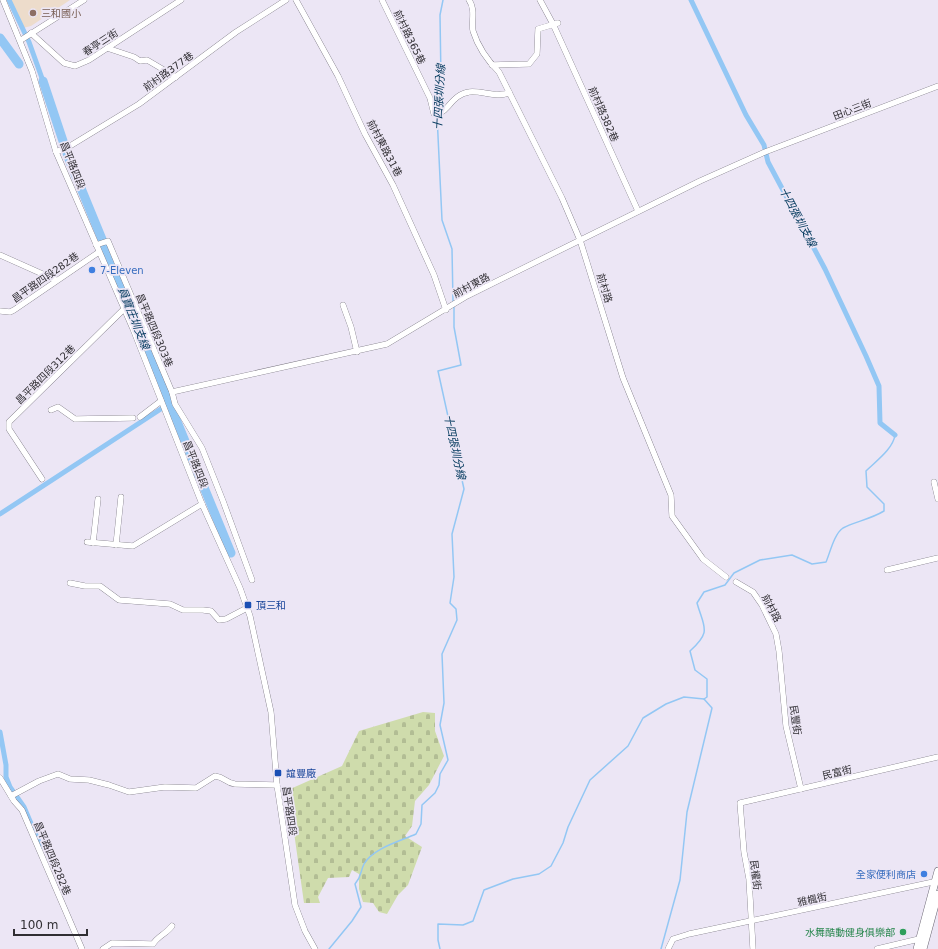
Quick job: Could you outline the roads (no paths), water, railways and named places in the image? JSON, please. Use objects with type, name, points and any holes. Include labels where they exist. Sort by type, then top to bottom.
[{"type":"main road","points":[[917,949],[937,881],[938,871]]},
{"type":"main road","points":[[923,949],[938,894]]},
{"type":"street","name":"昌平路四段","points":[[3,0],[21,40],[32,71],[56,152],[124,309],[202,504],[240,588],[250,616],[269,699],[277,785],[295,905],[305,931],[315,949]]},
{"type":"street","points":[[21,40],[84,0]]},
{"type":"street","name":"春亭三街","points":[[29,35],[56,57],[69,65],[75,66],[89,60],[181,0]]},
{"type":"street","name":"前村路377巷","points":[[56,152],[70,146],[127,112],[236,32],[286,0]]},
{"type":"street","name":"前村東路31巷","points":[[296,0],[338,76],[365,134],[394,185],[434,275],[446,310]]},
{"type":"street","name":"前村路365巷","points":[[382,0],[426,91],[434,114],[441,114],[448,104],[467,92],[474,91],[503,95],[509,92]]},
{"type":"street","name":"前村路","points":[[469,0],[473,8],[473,30],[481,48],[492,65],[499,72],[562,198],[580,240],[623,378],[671,495],[672,516],[703,559],[726,577]]},
{"type":"street","name":"前村路382巷","points":[[540,0],[556,23],[638,211]]},
{"type":"street","points":[[492,65],[529,64],[537,54],[538,30],[556,23]]},
{"type":"street","points":[[107,48],[134,57],[140,61],[146,60],[176,77]]},
{"type":"street","name":"田心三街","points":[[765,152],[938,86]]},
{"type":"street","name":"前村東路","points":[[172,392],[357,352],[387,344],[446,310],[467,296],[700,181],[765,152]]},
{"type":"street","name":"昌平路四段303巷","points":[[96,245],[108,241],[172,392]]},
{"type":"street","name":"昌平路四段282巷","points":[[0,312],[10,312],[14,310],[99,252]]},
{"type":"street","points":[[0,255],[56,280]]},
{"type":"street","points":[[343,306],[351,327],[357,352]]},
{"type":"street","name":"昌平路四段312巷","points":[[42,479],[9,428],[10,422],[124,309]]},
{"type":"street","points":[[172,392],[175,404],[202,448],[252,580]]},
{"type":"street","points":[[51,410],[58,407],[75,419],[137,418],[161,401]]},
{"type":"street","points":[[934,482],[938,498]]},
{"type":"street","points":[[116,545],[121,497]]},
{"type":"street","points":[[93,543],[98,499]]},
{"type":"street","points":[[87,542],[133,546],[202,504]]},
{"type":"street","points":[[887,570],[938,558]]},
{"type":"street","name":"前村路","points":[[736,582],[752,592],[762,606],[776,634],[779,651]]},
{"type":"street","points":[[70,583],[85,586],[100,586],[119,600],[170,604],[183,610],[211,611],[219,620],[226,619],[247,608]]},
{"type":"street","name":"民豐街","points":[[779,651],[786,726],[801,789]]},
{"type":"street","name":"民富街","points":[[740,803],[938,758]]},
{"type":"street","points":[[11,796],[39,781],[58,774],[70,779],[89,780],[102,783],[129,792],[165,787],[196,788],[215,776],[225,778],[231,784],[277,785]]},
{"type":"street","name":"昌平路四段282巷","points":[[0,776],[11,796],[22,810],[82,949]]},
{"type":"street","name":"民權街","points":[[740,803],[753,949]]},
{"type":"street","name":"雅楓街","points":[[668,949],[673,939],[689,934],[937,881]]},
{"type":"street","points":[[103,949],[112,943],[153,944],[155,940],[162,934],[166,933],[172,926]]},
{"type":"street","points":[[877,949],[919,939]]},
{"type":"waterway","points":[[9,0],[29,42],[43,81]]},
{"type":"waterway","name":"十四張圳分線","points":[[437,111],[441,80],[440,15],[443,0]]},
{"type":"waterway","name":"十四張圳支線","points":[[691,0],[746,115],[764,145],[768,162],[825,269],[866,356],[879,386],[880,423],[895,435]]},
{"type":"waterway","name":"員寶庄圳支線","points":[[0,38],[19,64]]},
{"type":"waterway","name":"員寶庄圳支線","points":[[43,81],[69,159],[231,553]]},
{"type":"waterway","name":"十四張圳分線","points":[[437,115],[442,220],[452,249],[453,301]]},
{"type":"waterway","name":"十四張圳分線","points":[[329,949],[352,921],[361,907],[355,884],[360,876],[364,864],[368,858],[380,849],[416,834],[421,824],[422,805],[435,793],[439,785],[440,774],[448,760],[440,725],[444,703],[442,654],[457,620],[456,609],[450,603],[454,577],[452,534],[464,489],[438,371],[461,365],[454,327],[454,307]]},
{"type":"waterway","points":[[0,514],[170,403]]},
{"type":"waterway","points":[[440,949],[438,940],[438,924],[463,925],[473,921],[484,890],[513,879],[539,874],[551,866],[563,843],[568,827],[590,780],[628,746],[643,718],[666,704],[684,697],[704,699],[707,697],[707,679],[695,670],[690,651],[704,634],[704,624],[697,603],[704,592],[725,585],[734,573],[760,560],[792,555],[812,564],[826,562],[835,539],[843,528],[884,511],[884,504],[867,487],[866,471],[888,450],[894,440],[895,435]]},
{"type":"waterway","points":[[661,949],[680,880],[687,812],[712,708],[704,699]]},
{"type":"waterway","points":[[0,732],[6,765],[6,777],[10,787],[24,807],[41,847]]},
{"type":"place","name":"三和國小","points":[[33,13]]},
{"type":"place","name":"7-Eleven","points":[[92,270]]},
{"type":"place","name":"頂三和","points":[[248,605]]},
{"type":"place","name":"誼豐廠","points":[[278,773]]},
{"type":"place","name":"全家便利商店","points":[[924,874]]},
{"type":"place","name":"水舞酷動健身俱樂部","points":[[903,932]]}]
